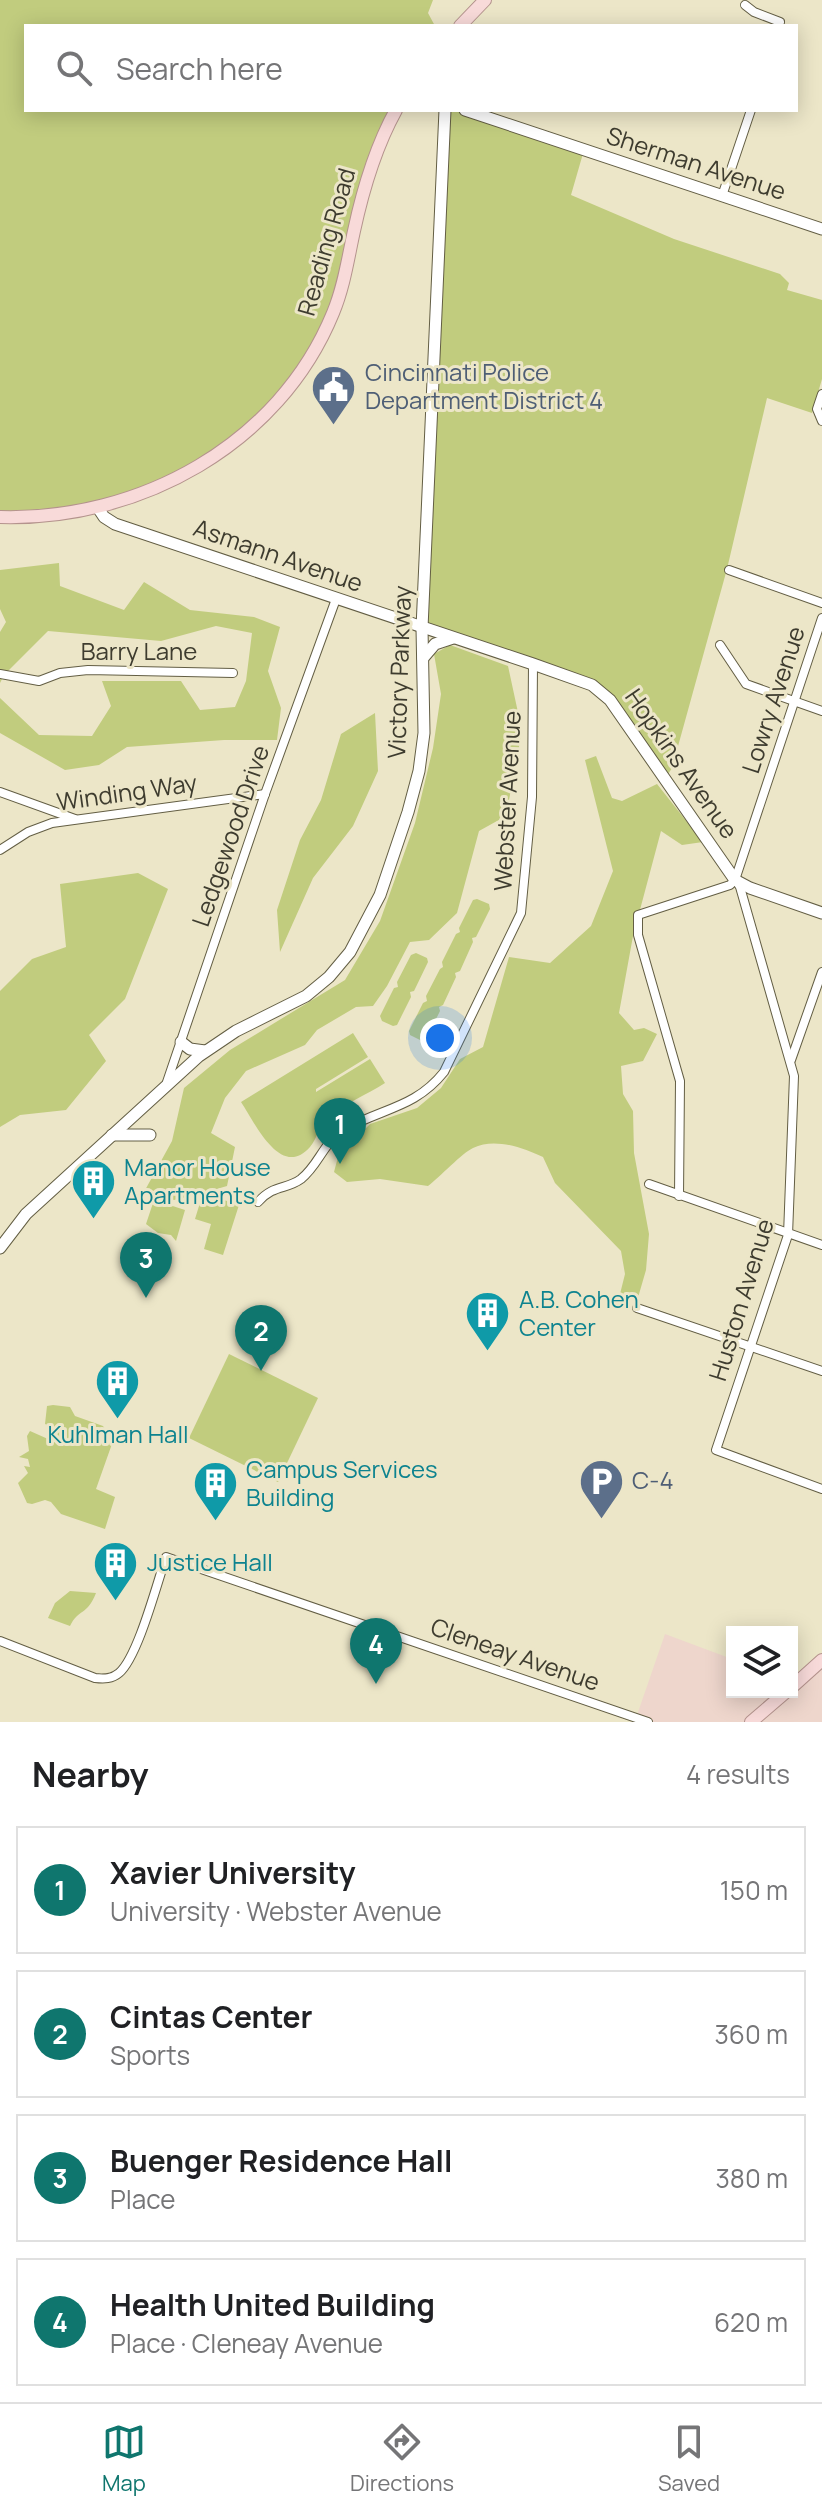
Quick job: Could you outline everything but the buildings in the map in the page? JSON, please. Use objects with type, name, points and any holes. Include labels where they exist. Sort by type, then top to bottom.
[{"type":"main road","points":[[462,24],[485,0]]},
{"type":"main road","name":"Reading Road","points":[[0,517],[59,514],[98,508],[158,488],[199,467],[243,436],[285,392],[309,358],[333,314],[367,178],[395,112]]},
{"type":"main road","points":[[798,1682],[822,1660]]},
{"type":"main road","points":[[751,1722],[779,1698]]},
{"type":"street","points":[[745,5],[779,24]]},
{"type":"street","name":"Victory Parkway","points":[[0,1248],[26,1214],[206,1051],[236,1031],[306,996],[329,977],[355,943],[380,895],[419,771],[424,733],[422,628],[445,112]]},
{"type":"street","name":"Sherman Avenue","points":[[471,112],[822,229]]},
{"type":"street","points":[[722,196],[750,112]]},
{"type":"street","points":[[821,419],[817,409],[822,394]]},
{"type":"street","name":"Asmann Avenue","points":[[98,508],[104,517],[115,524],[495,652]]},
{"type":"street","points":[[729,570],[822,603]]},
{"type":"street","name":"Ledgewood Drive","points":[[166,1087],[265,794],[336,599]]},
{"type":"street","name":"Lowry Avenue","points":[[735,880],[822,618]]},
{"type":"street","points":[[423,658],[435,644],[453,638]]},
{"type":"street","points":[[720,645],[746,684],[822,711]]},
{"type":"street","name":"Hopkins Avenue","points":[[495,652],[592,685],[605,694],[735,880]]},
{"type":"street","name":"Webster Avenue","points":[[258,1202],[267,1191],[302,1178],[333,1137],[360,1121],[424,1094],[444,1072],[521,913],[532,797],[533,664]]},
{"type":"street","name":"Barry Lane","points":[[0,674],[39,681],[60,673],[88,670],[233,673]]},
{"type":"street","points":[[0,792],[78,821]]},
{"type":"street","name":"Winding Way","points":[[0,850],[40,827],[265,794]]},
{"type":"street","points":[[679,1196],[680,1081],[638,935],[639,913],[730,885],[735,880],[822,913]]},
{"type":"street","name":"Huston Avenue","points":[[735,880],[740,887],[794,1076],[788,1235],[716,1450],[822,1489]]},
{"type":"street","points":[[791,1061],[822,972]]},
{"type":"street","points":[[181,1042],[190,1049],[206,1051]]},
{"type":"street","points":[[112,1135],[150,1135]]},
{"type":"street","points":[[649,1184],[822,1245]]},
{"type":"street","points":[[637,1308],[822,1371]]},
{"type":"street","name":"Cleneay Avenue","points":[[0,1641],[95,1678],[117,1675],[133,1653],[166,1557],[648,1722]]},
{"type":"shaded area","points":[[665,1634],[726,1657],[726,1698],[798,1698],[798,1686],[822,1660],[822,1722],[648,1722],[636,1718]]},
{"type":"green space","points":[[0,0],[433,0],[428,13],[434,24],[24,24],[24,112],[395,112],[323,334],[243,436],[138,495],[0,517]]},
{"type":"green space","points":[[445,112],[471,112],[584,150],[571,195],[674,239],[780,274],[789,283],[787,290],[822,300],[822,379],[812,413],[767,398],[727,569],[672,768],[665,779],[605,694],[422,628]]},
{"type":"green space","points":[[59,563],[60,586],[124,610],[144,582],[190,610],[254,617],[280,627],[268,671],[281,708],[277,740],[224,740],[127,747],[99,765],[65,770],[0,733],[0,698],[39,735],[92,736],[111,706],[102,681],[181,681],[200,710],[235,707],[246,681],[252,633],[216,626],[161,641],[48,631],[4,675],[0,683],[0,632],[6,622],[0,609],[0,570]]},
{"type":"green space","points":[[450,645],[508,666],[522,731],[506,816],[479,831],[457,913],[429,940],[410,942],[373,1006],[356,1007],[317,1030],[305,1045],[246,1071],[225,1098],[211,1133],[235,1147],[227,1186],[174,1200],[144,1192],[172,1141],[184,1088],[230,1050],[345,980],[380,921],[415,823],[433,748],[441,694],[434,654]]},
{"type":"green space","points":[[375,713],[378,771],[353,826],[313,878],[280,952],[277,910],[300,840],[321,800],[341,734]]},
{"type":"green space","points":[[596,756],[612,798],[622,801],[657,784],[703,842],[682,845],[661,831],[633,936],[619,1013],[634,1030],[644,1028],[657,1034],[643,1061],[621,1066],[623,1094],[633,1111],[634,1153],[649,1234],[646,1270],[637,1301],[620,1294],[625,1274],[621,1251],[555,1183],[543,1157],[509,1145],[482,1145],[463,1155],[428,1186],[380,1179],[347,1182],[334,1172],[338,1157],[370,1124],[417,1108],[441,1088],[460,1059],[483,1047],[509,957],[550,963],[591,926],[613,871],[585,760]]},
{"type":"green space","points":[[138,873],[168,889],[125,999],[89,1035],[106,1061],[66,1110],[20,1115],[0,1127],[0,991],[32,959],[66,947],[60,884]]},
{"type":"green space","points":[[473,900],[489,904],[490,909],[476,937],[472,938],[460,971],[455,973],[443,1005],[439,1007],[440,1011],[426,1039],[422,1041],[410,1035],[409,1031],[423,1003],[427,1001],[426,996],[443,967],[442,962],[456,934],[460,932],[459,928]]},
{"type":"green space","points":[[416,953],[427,958],[428,962],[414,991],[410,992],[411,997],[397,1025],[393,1026],[382,1021],[380,1016],[394,988],[398,987],[397,982],[411,955]]},
{"type":"green space","points":[[353,1033],[368,1057],[316,1089],[316,1092],[370,1059],[385,1083],[326,1119],[310,1147],[299,1155],[289,1157],[279,1153],[261,1134],[241,1102]]},
{"type":"green space","points":[[203,1193],[239,1205],[223,1255],[204,1249],[211,1224],[195,1219]]},
{"type":"green space","points":[[154,1200],[185,1210],[176,1241],[171,1235],[158,1233],[146,1224]]},
{"type":"green space","points":[[229,1354],[318,1398],[278,1482],[189,1438]]},
{"type":"green space","points":[[47,1406],[70,1407],[75,1416],[103,1426],[113,1441],[96,1489],[115,1497],[105,1529],[61,1514],[51,1502],[45,1500],[27,1503],[18,1483],[28,1473],[24,1466],[30,1467],[28,1459],[19,1457],[29,1451],[27,1436],[30,1431],[48,1439],[52,1427],[45,1424]]},
{"type":"green space","points":[[70,1591],[96,1593],[70,1626],[48,1618],[55,1603]]},
{"type":"place","name":"Cincinnati Police Department District 4","points":[[334,426]]},
{"type":"place","name":"Xavier University","points":[[340,1164]]},
{"type":"place","name":"Manor House Apartments","points":[[93,1221]]},
{"type":"place","name":"Buenger Residence Hall","points":[[146,1298]]},
{"type":"place","name":"A.B. Cohen Center","points":[[488,1353]]},
{"type":"place","name":"Cintas Center","points":[[261,1371]]},
{"type":"place","name":"Kuhlman Hall","points":[[118,1420]]},
{"type":"place","name":"C-4","points":[[601,1520]]},
{"type":"place","name":"Campus Services Building","points":[[215,1523]]},
{"type":"place","name":"Justice Hall","points":[[116,1602]]},
{"type":"place","name":"Health United Building","points":[[376,1684]]}]
